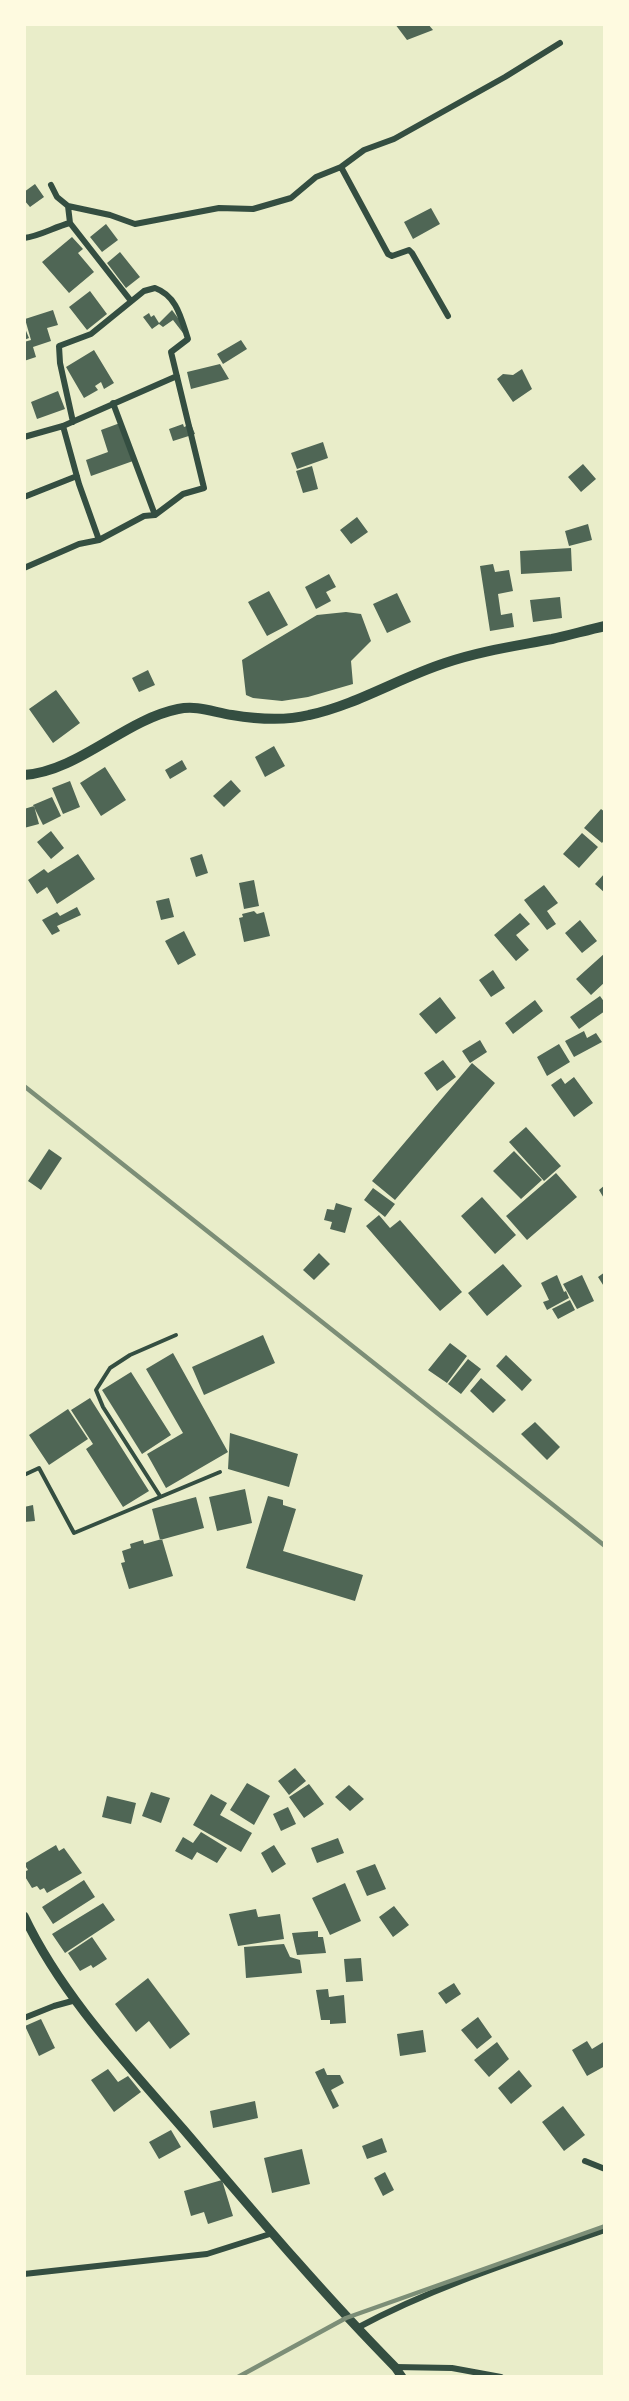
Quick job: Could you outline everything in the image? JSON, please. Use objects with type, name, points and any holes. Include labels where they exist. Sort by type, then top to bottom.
[{"type":"main road","points":[[24,775],[48,770],[68,762],[146,720],[179,708],[195,707],[233,715],[265,718],[308,716],[445,663],[490,650],[605,626]]},
{"type":"street","points":[[51,185],[57,197],[68,206],[110,215],[135,224],[219,208],[254,209],[291,198],[316,177],[341,167],[364,150],[394,139],[505,77],[560,43]]},
{"type":"street","points":[[341,167],[388,254],[392,256],[409,250],[448,316]]},
{"type":"street","points":[[68,206],[70,223],[131,301]]},
{"type":"street","points":[[24,238],[35,237],[70,223]]},
{"type":"street","points":[[24,568],[79,544],[99,540],[144,516],[155,515],[183,494],[204,488],[171,352],[188,339],[178,308],[165,292],[155,288],[144,291],[91,334],[59,346],[60,363],[73,422]]},
{"type":"street","points":[[24,437],[63,426],[177,376]]},
{"type":"street","points":[[113,403],[155,515]]},
{"type":"street","points":[[63,426],[99,540]]},
{"type":"street","points":[[24,497],[77,476]]},
{"type":"street","points":[[24,1916],[49,1963],[146,2086],[402,2377]]},
{"type":"street","points":[[24,2018],[76,2000]]},
{"type":"street","points":[[585,2161],[605,2169]]},
{"type":"street","points":[[357,2328],[394,2308],[605,2230]]},
{"type":"street","points":[[24,2274],[207,2253],[274,2233]]},
{"type":"street","points":[[395,2367],[452,2368],[501,2377]]},
{"type":"lane","points":[[160,1496],[103,1407],[96,1390],[110,1368],[130,1355],[176,1335]]},
{"type":"lane","points":[[24,1475],[39,1468],[74,1533],[220,1472]]},
{"type":"building","points":[[395,24],[428,24],[433,30],[407,40]]},
{"type":"building","points":[[35,184],[44,197],[30,207],[24,200],[24,192]]},
{"type":"building","points":[[431,208],[440,224],[413,239],[404,222]]},
{"type":"building","points":[[106,224],[118,240],[102,252],[90,237]]},
{"type":"building","points":[[72,237],[83,249],[78,253],[94,272],[69,293],[42,262]]},
{"type":"building","points":[[120,252],[140,277],[126,288],[107,263]]},
{"type":"building","points":[[90,291],[107,314],[87,330],[69,307]]},
{"type":"building","points":[[53,310],[58,325],[47,328],[51,341],[33,347],[36,357],[24,361],[24,342],[31,340],[25,319]]},
{"type":"building","points":[[172,310],[187,330],[183,333],[173,320],[163,327],[159,324],[152,329],[143,317],[149,313],[151,317],[154,315],[159,323]]},
{"type":"building","points":[[24,326],[29,338],[24,340]]},
{"type":"building","points":[[241,340],[247,349],[223,364],[217,354]]},
{"type":"building","points":[[94,350],[114,383],[104,389],[101,382],[95,386],[98,390],[84,398],[66,367]]},
{"type":"building","points":[[220,364],[229,379],[191,389],[187,372]]},
{"type":"building","points":[[522,369],[532,389],[513,402],[497,379],[503,374],[513,375]]},
{"type":"building","points":[[58,391],[65,409],[37,419],[31,402]]},
{"type":"building","points":[[120,423],[133,461],[91,476],[86,460],[108,452],[101,430]]},
{"type":"building","points":[[183,424],[184,427],[191,424],[195,434],[173,441],[169,429]]},
{"type":"building","points":[[323,442],[328,458],[297,469],[291,453]]},
{"type":"building","points":[[583,464],[596,479],[581,492],[568,477]]},
{"type":"building","points":[[312,466],[318,489],[303,493],[296,471]]},
{"type":"building","points":[[357,517],[368,532],[351,544],[340,530]]},
{"type":"building","points":[[588,524],[592,540],[569,546],[565,531]]},
{"type":"building","points":[[571,548],[572,571],[521,574],[520,551]]},
{"type":"building","points":[[493,564],[495,572],[509,570],[513,591],[498,594],[501,615],[512,613],[514,627],[490,631],[480,566]]},
{"type":"building","points":[[329,574],[336,587],[326,592],[331,601],[316,609],[305,587]]},
{"type":"building","points":[[269,591],[288,625],[267,636],[248,602]]},
{"type":"building","points":[[397,593],[411,622],[387,633],[373,604]]},
{"type":"building","points":[[560,597],[562,618],[533,622],[530,600]]},
{"type":"building","points":[[346,612],[361,614],[371,641],[351,661],[353,684],[308,697],[282,701],[253,698],[246,695],[242,660],[317,615]]},
{"type":"building","points":[[148,670],[155,685],[139,692],[132,678]]},
{"type":"building","points":[[56,690],[80,723],[53,743],[29,709]]},
{"type":"building","points":[[274,746],[285,766],[265,777],[255,757]]},
{"type":"building","points":[[182,760],[187,769],[170,779],[165,770]]},
{"type":"building","points":[[105,767],[126,800],[101,816],[80,783]]},
{"type":"building","points":[[231,780],[241,791],[224,807],[213,796]]},
{"type":"building","points":[[70,781],[80,807],[63,814],[52,788]]},
{"type":"building","points":[[52,797],[61,816],[43,825],[33,805]]},
{"type":"building","points":[[34,806],[39,824],[24,828],[24,809]]},
{"type":"building","points":[[601,809],[605,812],[605,839],[602,843],[584,828]]},
{"type":"building","points":[[51,831],[64,848],[51,859],[37,842]]},
{"type":"building","points":[[582,833],[598,847],[579,868],[563,854]]},
{"type":"building","points":[[78,854],[95,879],[57,904],[47,887],[37,894],[28,880],[44,869],[48,873]]},
{"type":"building","points":[[202,854],[208,873],[196,877],[190,858]]},
{"type":"building","points":[[605,873],[605,893],[595,884]]},
{"type":"building","points":[[254,880],[259,906],[244,909],[239,883]]},
{"type":"building","points":[[544,885],[558,903],[547,911],[556,924],[547,930],[524,900]]},
{"type":"building","points":[[169,898],[174,917],[161,920],[156,901]]},
{"type":"building","points":[[77,907],[81,915],[57,926],[60,931],[52,935],[42,920],[57,912],[60,916]]},
{"type":"building","points":[[254,911],[257,914],[264,912],[270,936],[244,942],[239,918],[243,917],[242,914]]},
{"type":"building","points":[[520,913],[530,924],[516,935],[529,950],[516,961],[494,935]]},
{"type":"building","points":[[580,920],[597,941],[582,953],[565,933]]},
{"type":"building","points":[[184,931],[196,955],[178,965],[165,941]]},
{"type":"building","points":[[605,953],[605,982],[591,995],[576,979]]},
{"type":"building","points":[[493,970],[505,988],[491,997],[479,980]]},
{"type":"building","points":[[600,996],[605,1003],[605,1011],[579,1029],[570,1017]]},
{"type":"building","points":[[440,997],[456,1018],[436,1034],[419,1014]]},
{"type":"building","points":[[535,1000],[543,1011],[513,1034],[505,1023]]},
{"type":"building","points":[[584,1031],[587,1038],[596,1033],[602,1042],[574,1057],[565,1041]]},
{"type":"building","points":[[480,1040],[487,1052],[470,1063],[462,1051]]},
{"type":"building","points":[[559,1044],[570,1062],[547,1076],[537,1057]]},
{"type":"building","points":[[443,1060],[456,1077],[437,1091],[424,1073]]},
{"type":"building","points":[[472,1063],[495,1083],[395,1200],[372,1181]]},
{"type":"building","points":[[574,1077],[593,1103],[574,1117],[551,1085],[561,1078],[565,1084]]},
{"type":"building","points":[[526,1127],[561,1166],[544,1181],[509,1142]]},
{"type":"building","points":[[49,1149],[62,1158],[41,1190],[28,1181]]},
{"type":"building","points":[[514,1151],[542,1180],[521,1199],[493,1171]]},
{"type":"building","points":[[556,1173],[577,1197],[527,1240],[506,1216]]},
{"type":"building","points":[[605,1185],[605,1200],[599,1190]]},
{"type":"building","points":[[373,1188],[395,1204],[385,1217],[364,1200]]},
{"type":"building","points":[[482,1197],[516,1235],[495,1254],[461,1216]]},
{"type":"building","points":[[336,1203],[352,1208],[345,1233],[330,1229],[332,1222],[324,1220],[327,1209],[334,1210]]},
{"type":"building","points":[[379,1215],[390,1228],[400,1220],[462,1292],[440,1311],[366,1226]]},
{"type":"building","points":[[319,1253],[330,1264],[314,1280],[303,1270]]},
{"type":"building","points":[[503,1264],[522,1286],[487,1316],[468,1293]]},
{"type":"building","points":[[605,1272],[605,1288],[598,1277]]},
{"type":"building","points":[[557,1275],[569,1298],[547,1310],[543,1302],[549,1300],[541,1283]]},
{"type":"building","points":[[582,1275],[594,1301],[577,1309],[563,1284]]},
{"type":"building","points":[[570,1300],[575,1310],[558,1319],[552,1309]]},
{"type":"building","points":[[263,1335],[275,1363],[204,1395],[192,1367]]},
{"type":"building","points":[[450,1343],[467,1356],[447,1383],[428,1370]]},
{"type":"building","points":[[173,1353],[228,1452],[166,1488],[147,1454],[183,1433],[146,1369]]},
{"type":"building","points":[[506,1355],[532,1380],[522,1391],[496,1366]]},
{"type":"building","points":[[468,1359],[481,1369],[461,1394],[448,1384]]},
{"type":"building","points":[[131,1372],[171,1435],[142,1454],[102,1390]]},
{"type":"building","points":[[481,1378],[506,1400],[493,1413],[470,1391]]},
{"type":"building","points":[[90,1398],[149,1491],[123,1507],[86,1449],[93,1444],[71,1410]]},
{"type":"building","points":[[68,1409],[88,1439],[49,1465],[29,1435]]},
{"type":"building","points":[[535,1422],[560,1447],[547,1460],[521,1434]]},
{"type":"building","points":[[230,1433],[298,1454],[289,1487],[228,1469]]},
{"type":"building","points":[[245,1489],[252,1523],[217,1531],[209,1497]]},
{"type":"building","points":[[268,1496],[283,1500],[283,1505],[296,1509],[283,1551],[363,1575],[355,1601],[246,1568]]},
{"type":"building","points":[[196,1497],[204,1528],[160,1540],[152,1509]]},
{"type":"building","points":[[33,1505],[35,1521],[24,1522],[24,1507]]},
{"type":"building","points":[[162,1539],[173,1576],[129,1589],[121,1563],[125,1562],[122,1551],[131,1548],[130,1544],[143,1540],[144,1544]]},
{"type":"building","points":[[295,1768],[306,1781],[289,1795],[278,1781]]},
{"type":"building","points":[[247,1783],[270,1796],[254,1825],[230,1810]]},
{"type":"building","points":[[309,1784],[324,1804],[304,1818],[289,1797]]},
{"type":"building","points":[[349,1785],[364,1799],[350,1811],[335,1797]]},
{"type":"building","points":[[151,1792],[170,1798],[161,1823],[142,1816]]},
{"type":"building","points":[[211,1794],[227,1803],[220,1815],[252,1833],[241,1852],[193,1825]]},
{"type":"building","points":[[107,1796],[136,1803],[131,1824],[102,1817]]},
{"type":"building","points":[[288,1807],[296,1824],[281,1831],[273,1814]]},
{"type":"building","points":[[201,1832],[227,1848],[217,1863],[197,1852],[192,1860],[175,1851],[183,1837],[193,1843]]},
{"type":"building","points":[[338,1838],[344,1853],[317,1863],[311,1848]]},
{"type":"building","points":[[56,1845],[59,1851],[64,1848],[82,1873],[47,1893],[44,1888],[40,1890],[37,1886],[32,1888],[24,1875],[24,1872],[28,1870],[24,1864]]},
{"type":"building","points":[[274,1845],[286,1864],[272,1873],[261,1853]]},
{"type":"building","points":[[375,1864],[386,1889],[367,1896],[356,1871]]},
{"type":"building","points":[[84,1880],[95,1897],[53,1924],[42,1907]]},
{"type":"building","points":[[345,1883],[361,1921],[330,1935],[312,1898]]},
{"type":"building","points":[[103,1903],[115,1920],[65,1953],[52,1934]]},
{"type":"building","points":[[394,1906],[409,1925],[393,1937],[379,1917]]},
{"type":"building","points":[[256,1909],[258,1917],[280,1914],[284,1939],[238,1946],[229,1914]]},
{"type":"building","points":[[318,1931],[318,1937],[323,1937],[326,1953],[297,1955],[292,1933]]},
{"type":"building","points":[[92,1937],[107,1959],[93,1968],[91,1965],[80,1971],[68,1953]]},
{"type":"building","points":[[284,1944],[290,1957],[300,1960],[302,1973],[246,1978],[244,1947]]},
{"type":"building","points":[[361,1958],[363,1981],[346,1982],[344,1959]]},
{"type":"building","points":[[148,1978],[190,2034],[170,2049],[149,2021],[136,2032],[115,2004]]},
{"type":"building","points":[[454,1983],[461,1994],[446,2004],[438,1993]]},
{"type":"building","points":[[328,1989],[329,1997],[344,1995],[346,2023],[330,2024],[330,2020],[321,2020],[316,1990]]},
{"type":"building","points":[[478,2017],[492,2037],[477,2049],[461,2030]]},
{"type":"building","points":[[41,2019],[55,2048],[39,2056],[25,2026]]},
{"type":"building","points":[[423,2030],[426,2052],[400,2056],[397,2034]]},
{"type":"building","points":[[587,2041],[592,2049],[605,2041],[605,2066],[587,2076],[572,2050]]},
{"type":"building","points":[[497,2042],[509,2059],[489,2077],[474,2060]]},
{"type":"building","points":[[324,2068],[327,2075],[340,2075],[344,2083],[331,2090],[339,2106],[333,2109],[315,2072]]},
{"type":"building","points":[[108,2069],[118,2082],[128,2076],[141,2092],[114,2112],[91,2080]]},
{"type":"building","points":[[519,2070],[532,2086],[511,2104],[498,2088]]},
{"type":"building","points":[[255,2101],[258,2118],[213,2128],[210,2111]]},
{"type":"building","points":[[563,2106],[585,2135],[564,2151],[542,2122]]},
{"type":"building","points":[[171,2130],[181,2147],[159,2159],[149,2142]]},
{"type":"building","points":[[382,2138],[387,2152],[367,2159],[362,2146]]},
{"type":"building","points":[[302,2149],[310,2184],[272,2193],[264,2158]]},
{"type":"building","points":[[385,2172],[394,2190],[383,2196],[374,2178]]},
{"type":"building","points":[[222,2180],[233,2216],[208,2224],[204,2212],[191,2216],[184,2191]]},
{"type":"railway","points":[[24,1086],[605,1546]]},
{"type":"railway","points":[[238,2377],[346,2318],[605,2226]]}]
